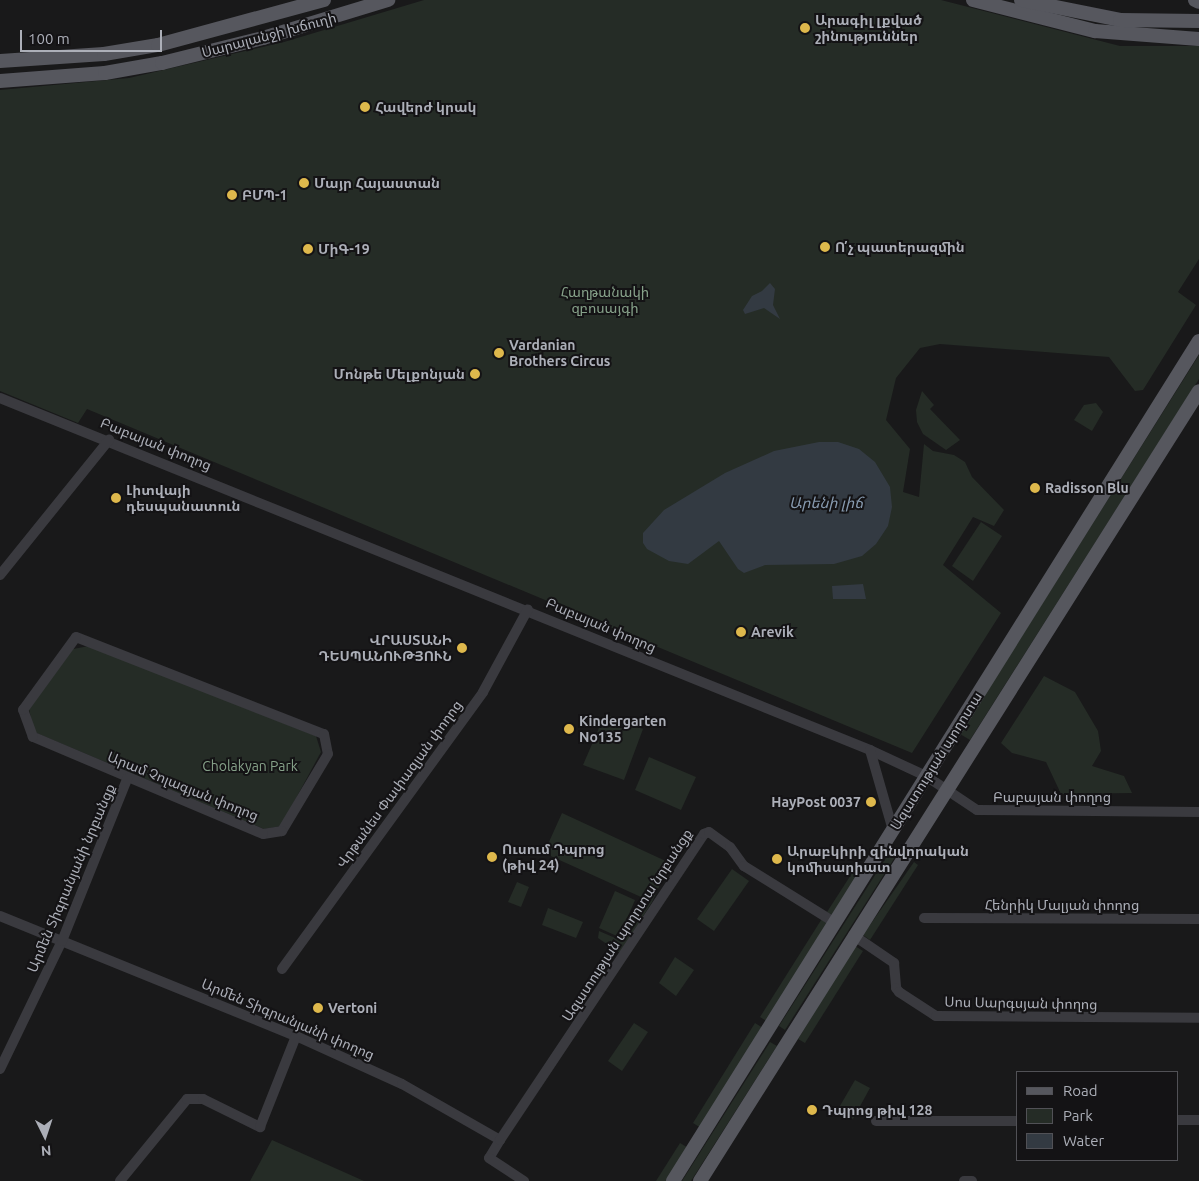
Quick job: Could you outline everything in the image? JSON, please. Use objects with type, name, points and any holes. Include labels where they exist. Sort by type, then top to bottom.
[{"type":"main road","name":"Սարալանջի խճուղի","points":[[0,61],[104,54],[158,45],[324,0]]},
{"type":"main road","name":"Սարալանջի խճուղի","points":[[0,81],[105,73],[162,63],[264,38],[388,0]]},
{"type":"main road","points":[[973,0],[1103,32],[1199,39]]},
{"type":"main road","points":[[1021,0],[1120,20],[1199,21]]},
{"type":"main road","points":[[1195,0],[1199,2]]},
{"type":"main road","name":"Ազատության պողոտա","points":[[673,1181],[1199,340]]},
{"type":"main road","name":"Ազատության պողոտա","points":[[700,1181],[853,935],[1199,391]]},
{"type":"street","name":"Բաբայան փողոց","points":[[0,398],[528,609],[870,750],[926,776],[947,788],[977,810],[1199,812]]},
{"type":"street","points":[[0,575],[109,440]]},
{"type":"street","name":"Վրթանես Փափազյան փողոց","points":[[282,969],[484,692],[528,609]]},
{"type":"street","name":"Արամ Չոլագյան փողոց","points":[[76,637],[324,734],[328,754],[282,831],[262,834],[127,779],[33,737],[28,730],[23,710],[76,637]]},
{"type":"street","points":[[870,750],[894,830]]},
{"type":"street","name":"Արմեն Տիգրանյանի նրբանցք","points":[[0,1069],[62,941],[127,779]]},
{"type":"street","name":"Ազատության պողոտա նրբանցք","points":[[500,1140],[529,1091],[570,1037],[704,834],[709,832],[730,847],[744,866],[834,922]]},
{"type":"street","name":"Արմեն Տիգրանյանի փողոց","points":[[0,916],[296,1036],[402,1084],[500,1140]]},
{"type":"street","name":"Հենրիկ Մալյան փողոց","points":[[924,918],[1199,919]]},
{"type":"street","name":"Սոս Սարգսյան փողոց","points":[[853,935],[894,963],[896,988],[899,992],[936,1016],[1199,1018]]},
{"type":"street","points":[[120,1181],[187,1099],[204,1099],[260,1127],[296,1036]]},
{"type":"street","points":[[1179,1120],[1199,1120]]},
{"type":"street","points":[[876,1121],[1016,1121]]},
{"type":"street","points":[[500,1140],[489,1158],[524,1181]]},
{"type":"street","points":[[964,1181],[972,1181]]},
{"type":"green space","name":"Հաղթանակի զբոսայգի","points":[[424,0],[941,0],[1120,46],[1199,46],[1199,259],[1178,292],[1196,305],[1143,390],[1135,391],[1109,357],[940,344],[920,348],[896,378],[886,420],[910,449],[903,492],[919,497],[924,444],[933,451],[954,455],[965,462],[972,477],[1004,510],[994,526],[973,517],[943,565],[1001,613],[912,753],[87,409],[78,423],[0,391],[0,90],[129,78],[284,42]]},
{"type":"green space","points":[[1199,355],[1199,379],[970,740],[960,734]]},
{"type":"green space","points":[[922,391],[934,405],[930,409],[960,440],[946,450],[923,434],[917,422],[916,410]]},
{"type":"green space","points":[[1096,403],[1103,412],[1092,431],[1074,420],[1084,405]]},
{"type":"green space","points":[[981,522],[1002,536],[973,581],[952,566]]},
{"type":"green space","name":"Cholakyan Park","points":[[89,646],[316,736],[321,752],[281,826],[264,829],[34,732],[29,709],[73,649]]},
{"type":"green space","points":[[1044,676],[1075,692],[1098,731],[1101,751],[1092,766],[1124,776],[1132,793],[1061,794],[1046,762],[1012,753],[1001,743]]},
{"type":"green space","points":[[605,714],[643,729],[624,780],[583,765]]},
{"type":"green space","points":[[649,757],[696,777],[681,810],[635,790]]},
{"type":"green space","points":[[562,813],[670,863],[652,902],[620,953],[598,938],[599,931],[620,940],[641,897],[544,853]]},
{"type":"green space","points":[[891,850],[897,854],[785,1030],[779,1026]]},
{"type":"green space","points":[[914,862],[918,865],[870,940],[863,935]]},
{"type":"green space","points":[[856,867],[863,871],[834,916],[827,912]]},
{"type":"green space","points":[[732,869],[749,881],[714,931],[697,919]]},
{"type":"green space","points":[[517,882],[529,887],[521,907],[508,902]]},
{"type":"green space","points":[[615,891],[635,900],[619,937],[599,928]]},
{"type":"green space","points":[[548,908],[583,922],[576,938],[542,925]]},
{"type":"green space","points":[[823,917],[831,922],[768,1022],[760,1017]]},
{"type":"green space","points":[[855,946],[863,951],[805,1043],[798,1039]]},
{"type":"green space","points":[[675,957],[694,970],[676,996],[659,983]]},
{"type":"green space","points":[[634,1023],[648,1032],[622,1071],[608,1061]]},
{"type":"green space","points":[[755,1023],[763,1028],[701,1128],[693,1123]]},
{"type":"green space","points":[[770,1042],[777,1046],[691,1181],[682,1181]]},
{"type":"green space","points":[[855,1080],[870,1088],[853,1119],[837,1111]]},
{"type":"green space","points":[[272,1140],[364,1181],[250,1181]]},
{"type":"green space","points":[[680,1143],[690,1149],[670,1181],[656,1181]]},
{"type":"water","points":[[770,283],[775,289],[773,305],[780,319],[764,308],[745,314],[743,310],[752,296],[762,291]]},
{"type":"water","name":"Արենի լիճ","points":[[819,442],[838,442],[859,449],[875,462],[890,487],[892,507],[888,526],[876,544],[862,556],[834,564],[765,565],[744,573],[738,569],[719,541],[688,564],[669,561],[647,549],[643,543],[643,533],[664,510],[725,473],[774,451]]},
{"type":"water","points":[[863,584],[866,599],[833,599],[832,586]]},
{"type":"place","name":"Արագիլ լքված շինություններ","points":[[805,28]]},
{"type":"place","name":"Հավերժ կրակ","points":[[365,107]]},
{"type":"place","name":"Մայր Հայաստան","points":[[304,183]]},
{"type":"place","name":"ԲՄՊ-1","points":[[232,195]]},
{"type":"place","name":"Ո՛չ պատերազմին","points":[[825,247]]},
{"type":"place","name":"ՄիԳ-19","points":[[308,249]]},
{"type":"place","name":"Vardanian Brothers Circus","points":[[499,353]]},
{"type":"place","name":"Մոնթե Մելքոնյան","points":[[475,374]]},
{"type":"place","name":"Radisson Blu","points":[[1035,488]]},
{"type":"place","name":"Լիտվայի դեսպանատուն","points":[[116,498]]},
{"type":"place","name":"Arevik","points":[[741,632]]},
{"type":"place","name":"ՎՐԱՍՏԱՆԻ ԴԵՍՊԱՆՈՒԹՅՈՒՆ","points":[[462,648]]},
{"type":"place","name":"Kindergarten No135","points":[[569,729]]},
{"type":"place","name":"HayPost 0037","points":[[871,802]]},
{"type":"place","name":"Ուսում Դպրոց (թիվ 24)","points":[[492,857]]},
{"type":"place","name":"Արաբկիրի զինվորական կոմիսարիատ","points":[[777,859]]},
{"type":"place","name":"Vertoni","points":[[318,1008]]},
{"type":"place","name":"Դպրոց թիվ 128","points":[[812,1110]]}]
